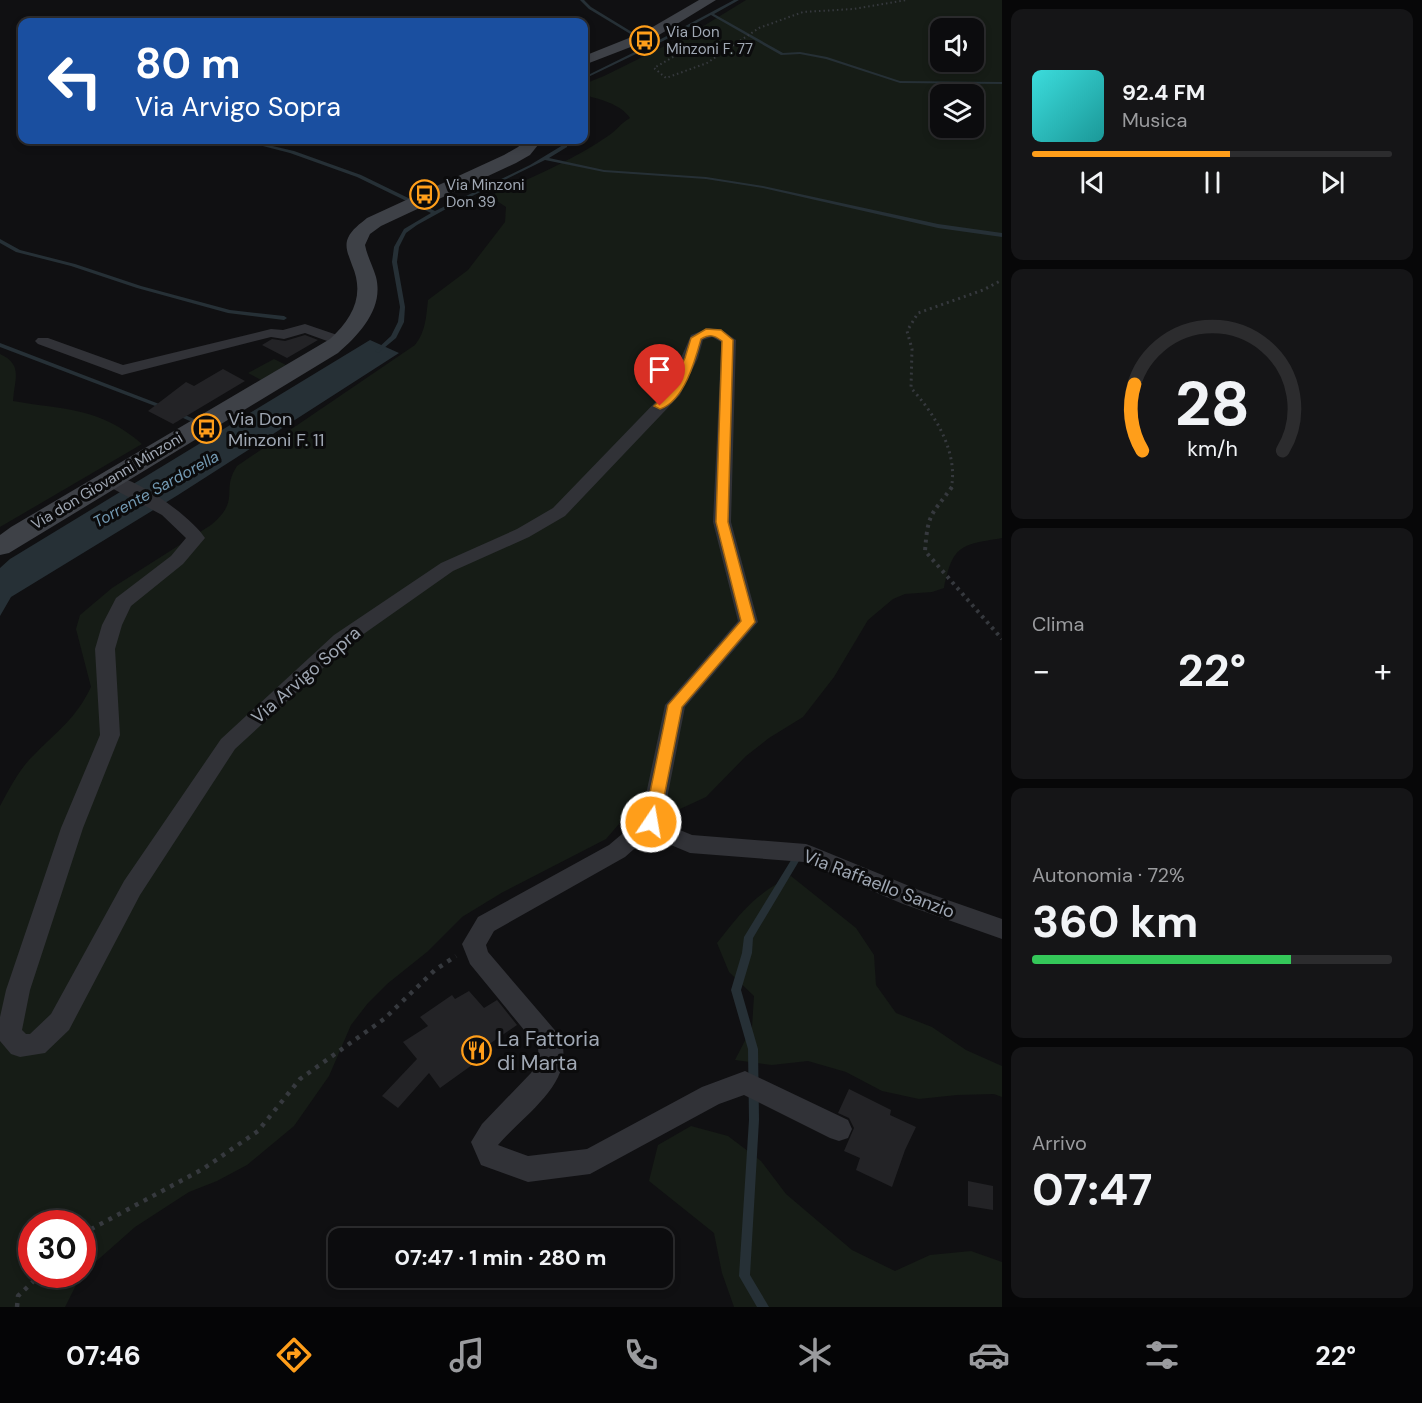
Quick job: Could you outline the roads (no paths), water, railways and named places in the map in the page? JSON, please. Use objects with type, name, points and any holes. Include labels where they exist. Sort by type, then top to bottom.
[{"type":"main road","points":[[588,59],[649,35],[709,0]]},
{"type":"main road","name":"Via don Giovanni Minzoni","points":[[0,547],[114,482],[331,349],[341,341],[360,318],[367,301],[367,278],[355,245],[360,232],[374,222],[510,159],[524,151],[530,144]]},
{"type":"street","points":[[43,341],[122,370],[271,333],[284,335],[305,328],[341,341]]},
{"type":"street","name":"Via Arvigo Sopra","points":[[114,482],[173,513],[189,527],[196,538],[177,560],[123,602],[112,625],[105,649],[110,735],[72,828],[18,990],[9,1033],[20,1046],[36,1045],[60,1022],[132,888],[228,744],[341,640],[447,567],[523,533],[559,512],[674,392],[690,358],[696,338],[706,332],[718,333],[728,340],[729,351],[722,522],[748,622],[675,705],[651,822]]},
{"type":"street","points":[[651,822],[617,851],[486,924],[474,944],[478,957],[550,1042],[552,1060],[543,1079],[495,1125],[484,1142],[490,1156],[528,1168],[590,1161],[711,1095],[745,1083],[839,1130]]},
{"type":"street","name":"Via Raffaello Sanzio","points":[[651,822],[666,834],[690,844],[806,853],[910,897],[1002,929]]},
{"type":"water","points":[[370,340],[399,353],[178,495],[11,597],[0,616],[0,568],[10,559]]},
{"type":"waterway","points":[[582,0],[590,8],[643,40]]},
{"type":"waterway","name":"Torrente Sardorella","points":[[588,76],[737,0]]},
{"type":"waterway","points":[[712,14],[782,54],[800,53],[827,58],[900,82],[1002,83]]},
{"type":"waterway","points":[[259,144],[292,152],[359,176],[435,213]]},
{"type":"waterway","name":"Torrente Sardorella","points":[[435,213],[549,156],[565,144]]},
{"type":"waterway","points":[[546,159],[604,171],[706,178],[763,187],[938,226],[1002,235]]},
{"type":"waterway","name":"Torrente Sardorella","points":[[378,351],[394,337],[401,322],[403,307],[395,262],[396,247],[404,232],[435,213]]},
{"type":"waterway","points":[[0,241],[18,251],[230,312],[284,318]]},
{"type":"waterway","points":[[0,345],[165,408]]},
{"type":"waterway","points":[[176,413],[228,436]]},
{"type":"waterway","points":[[763,1307],[744,1276],[754,1120],[753,1049],[736,990],[747,953],[749,937],[796,859]]},
{"type":"place","name":"Via Don Minzoni F. 77","points":[[645,41]]},
{"type":"place","name":"Via Minzoni Don 39","points":[[425,194]]},
{"type":"place","name":"Via Don Minzoni F. 11","points":[[207,429]]},
{"type":"place","name":"La Fattoria di Marta","points":[[476,1051]]}]
